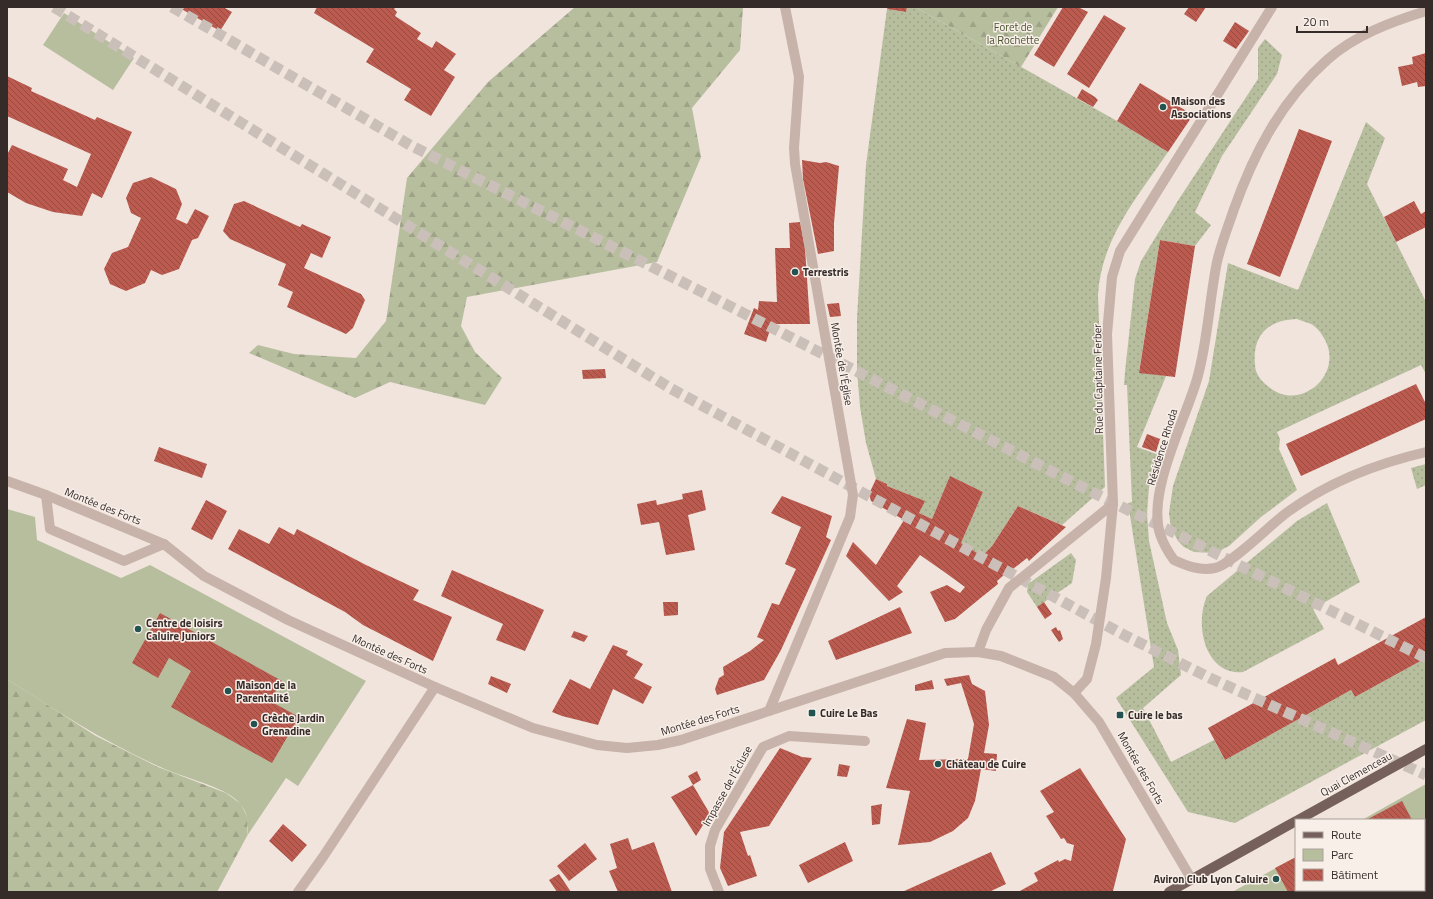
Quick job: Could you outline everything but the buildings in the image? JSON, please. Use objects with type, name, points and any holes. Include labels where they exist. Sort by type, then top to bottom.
[{"type":"main road","name":"Quai Clemenceau","points":[[1301,819],[1426,749]]},
{"type":"main road","name":"Quai Clemenceau","points":[[1170,892],[1295,822]]},
{"type":"street","name":"Montée de l'Église","points":[[769,711],[850,517],[853,495],[795,164],[794,148],[799,77],[785,7]]},
{"type":"street","name":"Rue du Capitaine Ferber","points":[[1074,693],[1087,679],[1096,644],[1106,578],[1113,504],[1107,334],[1112,277],[1120,251],[1272,7]]},
{"type":"street","name":"Résidence Rhoda","points":[[1426,11],[1372,31],[1340,50],[1327,60],[1293,95],[1269,130],[1255,156],[1222,243],[1217,263],[1197,379],[1165,470],[1158,509],[1160,533],[1174,560],[1200,569],[1216,568],[1229,562],[1289,511],[1319,492],[1356,475],[1426,452]]},
{"type":"street","name":"Montée des Forts","points":[[7,481],[46,495],[164,544],[204,576],[288,620],[435,687],[533,728],[597,745],[627,748],[658,745],[681,740],[945,653],[978,652],[1001,656],[1054,677],[1074,693],[1100,722],[1192,880]]},
{"type":"street","points":[[46,495],[50,529],[124,561],[164,544]]},
{"type":"street","points":[[978,652],[986,630],[1009,588],[1113,504]]},
{"type":"street","points":[[298,892],[323,857],[435,687]]},
{"type":"street","name":"Impasse de l'Écluse","points":[[719,892],[710,869],[712,841],[715,830],[763,747],[789,736],[865,741]]},
{"type":"green space","points":[[575,7],[743,7],[740,50],[692,108],[701,157],[657,262],[467,297],[461,326],[475,352],[502,378],[485,405],[390,382],[355,398],[249,353],[258,345],[294,354],[356,358],[386,321],[407,178],[488,82]]},
{"type":"green space","points":[[907,7],[915,7],[1117,121],[1168,152],[1123,219],[1106,255],[1101,275],[1098,295],[1105,487],[1062,525],[1018,506],[992,546],[982,556],[961,543],[983,492],[950,477],[932,519],[919,513],[924,501],[887,486],[887,484],[876,479],[866,443],[860,407],[857,370],[857,318],[866,165],[887,9],[906,12]]},
{"type":"green space","name":"Foret de la Rochette","points":[[915,7],[1058,7],[1021,67]]},
{"type":"green space","points":[[64,13],[134,58],[113,90],[43,45]]},
{"type":"green space","points":[[1265,39],[1282,55],[1277,74],[1222,156],[1195,212],[1211,225],[1195,246],[1160,240],[1139,372],[1166,376],[1137,447],[1159,455],[1149,487],[1147,514],[1149,541],[1167,623],[1178,650],[1181,675],[1143,708],[1171,762],[1214,740],[1225,760],[1351,690],[1355,697],[1426,658],[1426,720],[1235,823],[1188,812],[1116,698],[1154,667],[1128,503],[1132,502],[1127,385],[1124,385],[1135,279],[1141,261],[1179,199],[1258,79],[1258,48]]},
{"type":"green space","points":[[1366,122],[1385,138],[1367,184],[1426,302],[1426,374],[1421,365],[1277,432],[1280,439],[1279,449],[1297,490],[1261,517],[1229,546],[1215,553],[1194,552],[1184,547],[1178,541],[1171,528],[1169,513],[1173,486],[1209,381],[1228,263],[1298,290]],"holes":[[[1297,319],[1309,323],[1317,329],[1325,340],[1329,353],[1328,366],[1324,377],[1305,393],[1293,396],[1281,394],[1266,385],[1261,380],[1255,368],[1255,354],[1256,345],[1264,331],[1278,322]]]},
{"type":"green space","points":[[1426,464],[1426,485],[1417,489],[1411,468]]},
{"type":"green space","points":[[1327,503],[1360,582],[1313,609],[1324,629],[1243,672],[1230,671],[1220,666],[1211,657],[1206,646],[1203,633],[1203,607],[1207,596],[1297,521]]},
{"type":"green space","name":"Centre de loisirs Caluire Juniors","points":[[7,509],[35,517],[37,540],[121,578],[150,565],[366,681],[298,786],[286,778],[247,836],[248,825],[246,814],[242,805],[227,793],[166,770],[138,757],[62,714],[7,679]]},
{"type":"green space","points":[[1071,553],[1076,560],[1072,583],[1037,607],[1027,592],[1028,584]]},
{"type":"green space","points":[[7,679],[96,736],[158,767],[226,793],[241,804],[248,819],[247,836],[217,892],[7,892]]},
{"type":"green space","points":[[1426,784],[1426,859],[1425,819],[1364,819]]},
{"type":"green space","name":"Aviron Club Lyon Caluire","points":[[1295,858],[1295,891],[1367,891],[1365,892],[1232,892]]},
{"type":"tunnel","points":[[54,7],[670,388],[1126,636],[1212,679],[1426,775]]},
{"type":"tunnel","points":[[172,7],[410,145],[710,296],[1088,490],[1426,658]]},
{"type":"place","name":"Maison des Associations","points":[[1163,107]]},
{"type":"place","name":"Terrestris","points":[[795,272]]},
{"type":"place","name":"Centre de loisirs Caluire Juniors","points":[[138,629]]},
{"type":"place","name":"Maison de la Parentalité","points":[[228,691]]},
{"type":"place","name":"Cuire Le Bas","points":[[812,713]]},
{"type":"place","name":"Cuire le bas","points":[[1120,715]]},
{"type":"place","name":"Crèche Jardin Grenadine","points":[[254,724]]},
{"type":"place","name":"Château de Cuire","points":[[938,764]]},
{"type":"place","name":"Aviron Club Lyon Caluire","points":[[1276,879]]}]
